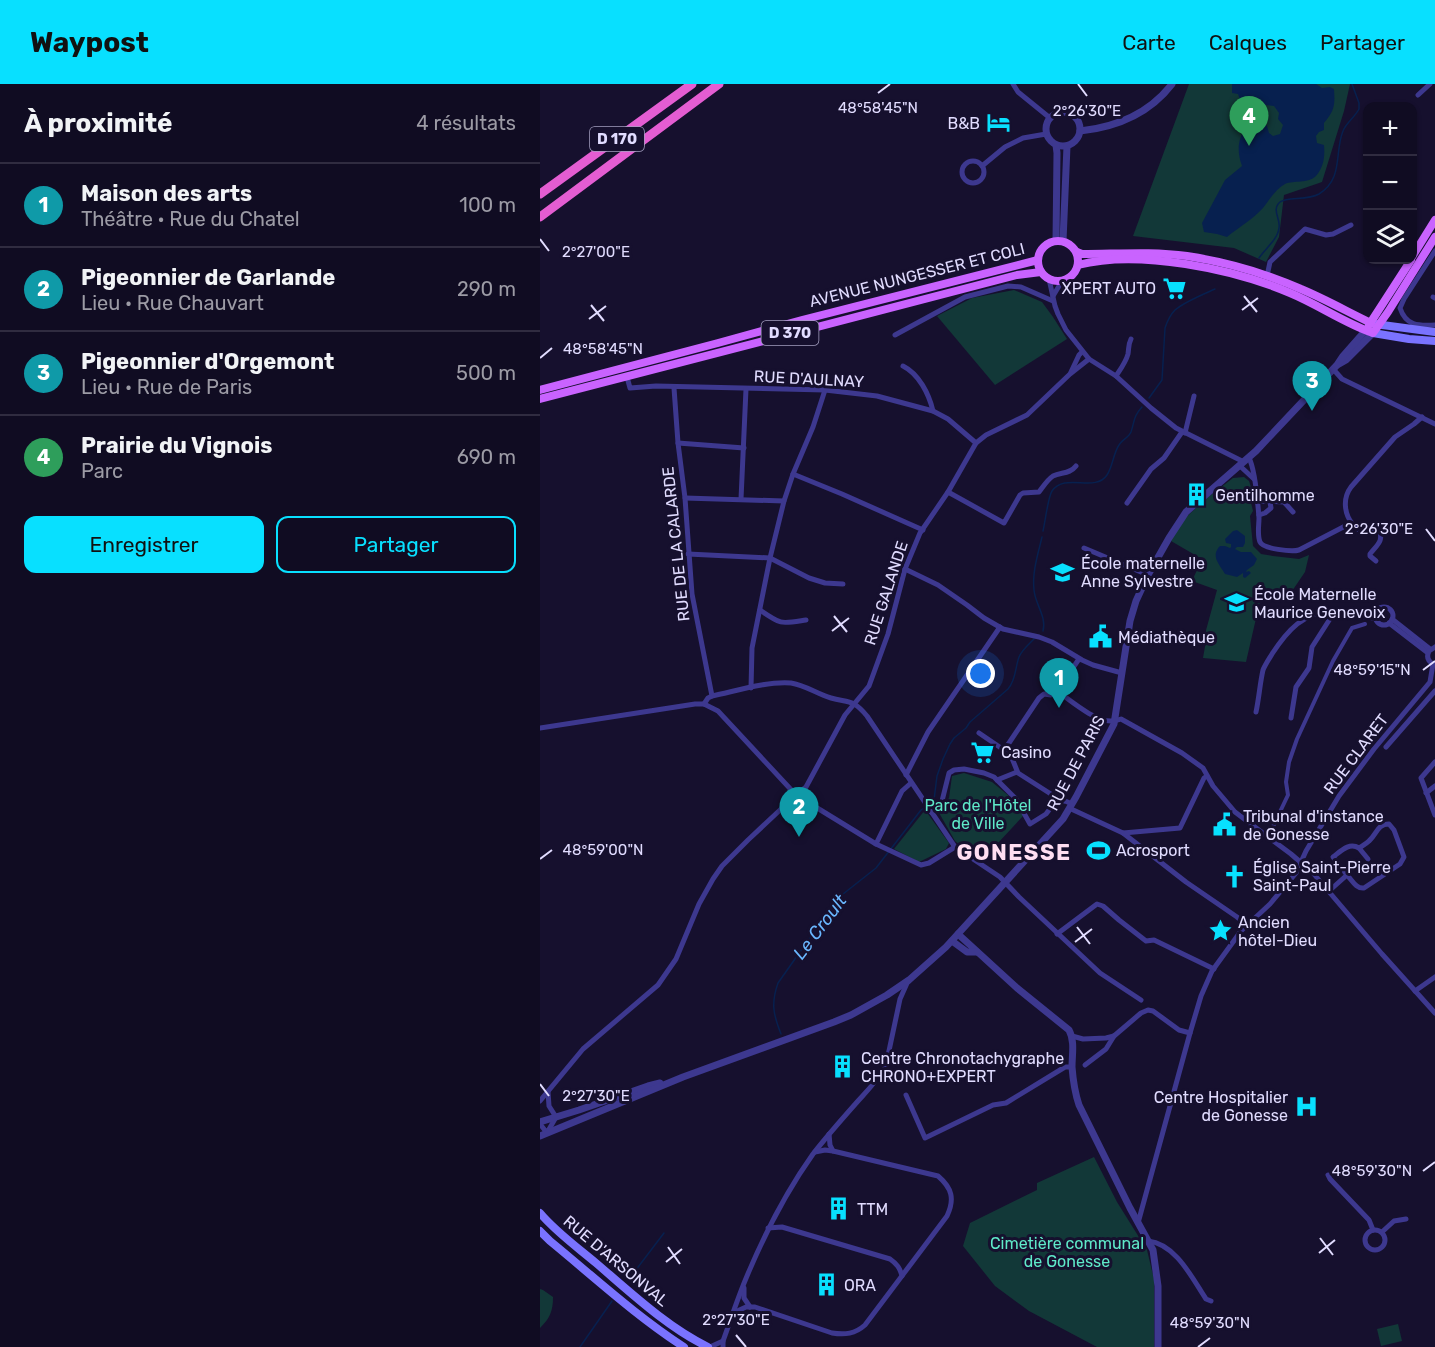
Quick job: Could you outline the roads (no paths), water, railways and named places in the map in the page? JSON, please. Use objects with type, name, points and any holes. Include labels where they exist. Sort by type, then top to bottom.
[{"type":"highway","name":"D 170","points":[[540,194],[693,84]]},
{"type":"highway","name":"D 170","points":[[540,217],[719,84]]},
{"type":"main road","points":[[1417,250],[1435,220]]},
{"type":"main road","points":[[1375,324],[1388,312],[1435,237]]},
{"type":"main road","points":[[1077,252],[1078,265],[1068,279],[1062,281],[1049,279],[1041,272],[1038,260],[1040,253],[1049,243],[1059,241],[1068,244],[1082,254],[1143,252],[1187,256],[1267,276],[1375,324],[1435,332]]},
{"type":"main road","name":"AVENUE NUNGESSER ET COLI","points":[[540,390],[1038,260]]},
{"type":"main road","points":[[1078,265],[1104,260],[1145,260],[1194,265],[1224,271],[1292,294],[1369,332],[1435,342]]},
{"type":"main road","points":[[1369,332],[1409,264]]},
{"type":"main road","name":"AVENUE NUNGESSER ET COLI","points":[[540,399],[1006,278],[1041,272]]},
{"type":"main road","name":"AVENUE NUNGESSER ET COLI","points":[[802,320],[805,330]]},
{"type":"main road","name":"RUE D'ARSONVAL","points":[[540,1213],[566,1239],[658,1314],[709,1347]]},
{"type":"main road","name":"RUE D'ARSONVAL","points":[[540,1231],[630,1308],[684,1347]]},
{"type":"street","points":[[1013,84],[1018,92],[1050,118]]},
{"type":"street","points":[[1080,131],[1122,123],[1146,110],[1172,84]]},
{"type":"street","points":[[1418,95],[1430,84]]},
{"type":"street","points":[[1058,112],[1069,113],[1078,120],[1080,131],[1075,142],[1067,146],[1056,145],[1048,139],[1046,134],[1047,123],[1058,112]]},
{"type":"street","points":[[982,166],[1005,147],[1023,138],[1046,134]]},
{"type":"street","points":[[1056,145],[1059,241]]},
{"type":"street","points":[[1059,241],[1067,146]]},
{"type":"street","points":[[975,161],[982,166],[984,175],[978,182],[969,182],[964,178],[962,172],[966,164],[975,161]]},
{"type":"street","points":[[1267,276],[1270,262],[1305,229],[1326,235],[1352,225]]},
{"type":"street","points":[[1435,251],[1401,304],[1400,310],[1408,322],[1435,325]]},
{"type":"street","points":[[1049,279],[1058,314],[1066,330],[1089,359],[1116,376],[1151,408],[1183,432],[1244,462],[1251,463],[1261,544],[1294,551],[1304,549],[1351,524]]},
{"type":"street","points":[[1053,298],[1062,281]]},
{"type":"street","points":[[895,335],[965,297],[1008,286],[1021,287],[1053,298]]},
{"type":"street","points":[[1388,312],[1400,310]]},
{"type":"street","name":"RUE DE PARIS","points":[[543,1134],[683,1077],[851,1015],[909,980],[952,941],[1063,819],[1098,757],[1115,720],[1133,609],[1148,575],[1186,512],[1244,462],[1335,367],[1342,356],[1369,332]]},
{"type":"street","points":[[1116,376],[1126,360],[1131,339]]},
{"type":"street","points":[[1070,374],[1082,352]]},
{"type":"street","points":[[976,443],[986,435],[1027,415],[1089,359]]},
{"type":"street","points":[[903,366],[911,371],[925,389],[933,411]]},
{"type":"street","points":[[1335,367],[1342,379],[1435,424]]},
{"type":"street","name":"RUE D'AULNAY","points":[[627,377],[630,388],[656,386],[825,390],[877,396],[933,411],[948,419],[976,443]]},
{"type":"street","name":"RUE DE LA CALARDE","points":[[674,388],[692,594],[712,696]]},
{"type":"street","points":[[741,500],[746,389]]},
{"type":"street","points":[[751,688],[752,648],[784,501],[825,390]]},
{"type":"street","points":[[1127,503],[1151,469],[1164,458],[1183,432],[1194,396]]},
{"type":"street","points":[[1383,524],[1372,531],[1362,531],[1351,524],[1344,502],[1348,491],[1395,437],[1422,417]]},
{"type":"street","points":[[678,442],[744,448]]},
{"type":"street","name":"RUE GALANDE","points":[[540,1101],[583,1049],[658,985],[676,959],[699,904],[722,866],[806,787],[845,715],[868,686],[876,669],[897,603],[905,568],[923,530],[976,443]]},
{"type":"street","points":[[1244,462],[1254,479]]},
{"type":"street","points":[[948,492],[1005,523],[1020,495],[1039,492],[1049,479],[1074,470],[1076,466]]},
{"type":"street","points":[[794,474],[923,530]]},
{"type":"street","points":[[685,498],[784,501]]},
{"type":"street","points":[[1257,502],[1284,502],[1293,512]]},
{"type":"street","points":[[1258,515],[1271,508],[1270,502]]},
{"type":"street","points":[[1376,561],[1370,554],[1381,541],[1382,537],[1378,529]]},
{"type":"street","points":[[1084,548],[1148,575]]},
{"type":"street","points":[[688,554],[770,558],[809,578],[825,583],[843,584]]},
{"type":"street","points":[[905,568],[938,585],[1003,629],[1039,636],[1079,659],[1122,673]]},
{"type":"street","points":[[1385,608],[1391,612],[1390,621],[1385,625],[1380,624],[1375,618],[1378,610],[1385,608]]},
{"type":"street","points":[[760,610],[777,622],[806,620]]},
{"type":"street","points":[[1291,718],[1296,687],[1309,668],[1312,647],[1335,611]]},
{"type":"street","points":[[1256,712],[1264,668],[1284,636],[1297,623],[1313,615],[1335,611],[1375,618]]},
{"type":"street","points":[[1390,621],[1431,650],[1428,660],[1434,664]]},
{"type":"street","points":[[1268,837],[1288,795],[1286,782],[1289,762],[1297,739],[1333,661],[1352,628],[1365,624]]},
{"type":"street","points":[[906,775],[928,732],[1000,627]]},
{"type":"street","points":[[980,733],[1001,748],[1006,746],[1039,698],[1044,694],[1052,695],[1057,691],[1079,659]]},
{"type":"street","name":"RUE CLARET","points":[[1138,1223],[1201,996],[1214,969],[1246,925],[1290,882],[1339,796],[1374,749],[1430,682],[1434,664]]},
{"type":"street","points":[[704,704],[712,696],[772,684],[792,683],[854,704],[867,716],[955,847],[1000,877],[1057,934],[1101,973],[1141,1000]]},
{"type":"street","points":[[1057,691],[1099,719],[1111,721],[1121,719],[1182,753],[1203,768],[1228,805],[1301,863],[1329,891],[1435,1012]]},
{"type":"street","points":[[1386,747],[1435,691]]},
{"type":"street","points":[[540,728],[704,704],[718,711],[796,795],[876,844],[921,865],[929,863],[955,847]]},
{"type":"street","points":[[1006,746],[1017,772],[1022,777],[1069,808],[1123,833],[1246,925]]},
{"type":"street","points":[[1435,762],[1421,778],[1435,815]]},
{"type":"street","points":[[932,812],[942,801],[947,776],[951,771],[964,769],[989,772],[1016,799],[1030,824],[1061,802]]},
{"type":"street","points":[[997,780],[1017,772]]},
{"type":"street","points":[[1123,833],[1180,828],[1207,776]]},
{"type":"street","points":[[876,844],[902,791],[911,783]]},
{"type":"street","points":[[1426,793],[1435,786]]},
{"type":"street","points":[[1061,802],[1061,809],[1069,808]]},
{"type":"street","points":[[1359,848],[1385,824],[1394,830],[1404,856],[1403,860],[1364,888],[1360,889],[1333,857],[1351,845],[1359,848],[1368,859]]},
{"type":"street","points":[[1329,891],[1347,874]]},
{"type":"street","points":[[1057,934],[1096,904],[1103,906],[1146,941],[1154,940],[1167,945],[1214,969]]},
{"type":"street","points":[[958,934],[1017,988],[1069,1030],[1072,1036],[1072,1067],[1075,1094],[1079,1105],[1153,1250],[1158,1286],[1158,1347]]},
{"type":"street","points":[[952,941],[967,952],[977,952]]},
{"type":"street","points":[[1415,991],[1435,977]]},
{"type":"street","points":[[709,1347],[723,1344],[746,1278],[768,1228],[800,1173],[829,1134],[883,1070],[900,999],[909,980]]},
{"type":"street","points":[[888,994],[897,995],[900,999]]},
{"type":"street","points":[[1085,1065],[1106,1049],[1114,1035],[1141,1012],[1154,1011],[1179,1030],[1190,1033]]},
{"type":"street","points":[[1072,1036],[1083,1039],[1106,1038],[1114,1035]]},
{"type":"street","points":[[906,1095],[925,1138],[993,1106],[1006,1104],[1065,1067],[1072,1067]]},
{"type":"street","name":"RUE DE PARIS","points":[[540,1123],[648,1086],[683,1077]]},
{"type":"street","points":[[543,1134],[556,1117],[549,1106],[548,1090]]},
{"type":"street","points":[[540,1123],[543,1134]]},
{"type":"street","points":[[829,1134],[833,1151]]},
{"type":"street","points":[[746,1278],[744,1298],[750,1306],[832,1333],[851,1334],[865,1325],[947,1216],[952,1206],[950,1191],[938,1176],[833,1151],[815,1152]]},
{"type":"street","points":[[1328,1175],[1369,1220],[1374,1230]]},
{"type":"street","points":[[1130,1208],[1143,1206]]},
{"type":"street","points":[[1382,1232],[1394,1221],[1406,1219]]},
{"type":"street","points":[[768,1228],[782,1227],[890,1259],[896,1263],[902,1276]]},
{"type":"street","points":[[1374,1230],[1382,1232],[1386,1240],[1384,1246],[1379,1250],[1371,1250],[1365,1238],[1368,1232],[1374,1230]]},
{"type":"street","points":[[1148,1241],[1163,1245],[1174,1254],[1206,1299],[1211,1301]]},
{"type":"street","points":[[733,1313],[750,1306]]},
{"type":"water","points":[[1232,84],[1316,84],[1322,88],[1334,89],[1334,107],[1324,123],[1324,130],[1316,136],[1317,143],[1324,145],[1319,173],[1309,180],[1282,186],[1259,212],[1227,237],[1204,232],[1202,223],[1225,180],[1242,166],[1239,143],[1249,123],[1247,115],[1239,112],[1243,108],[1238,94],[1232,93]],"holes":[[[1274,106],[1279,113],[1278,119],[1283,125],[1280,134],[1273,136],[1269,133],[1267,126],[1257,118],[1256,112],[1258,107]]]},
{"type":"water","points":[[1237,530],[1245,536],[1245,543],[1243,547],[1235,549],[1241,552],[1251,552],[1257,559],[1254,565],[1247,570],[1246,572],[1251,573],[1245,578],[1243,573],[1237,577],[1225,574],[1216,557],[1220,546],[1231,547],[1225,539]]},
{"type":"waterway","name":"Le Croult","points":[[1259,258],[1278,232],[1277,205],[1283,200],[1319,194],[1332,180],[1343,131],[1359,109],[1352,84]]},
{"type":"waterway","name":"Le Croult","points":[[1149,398],[1162,380],[1165,328],[1170,316],[1184,304],[1215,289]]},
{"type":"waterway","name":"Le Croult","points":[[1043,531],[1052,491],[1064,483],[1088,483],[1102,480],[1109,471],[1119,445],[1130,434],[1136,416],[1142,407]]},
{"type":"waterway","name":"Le Croult","points":[[1042,537],[1034,583],[1044,626],[1043,631]]},
{"type":"waterway","name":"Le Croult","points":[[930,803],[934,800],[937,776],[950,744],[970,722],[1008,689],[1014,678],[1020,654],[1034,639]]},
{"type":"waterway","name":"Le Croult","points":[[781,1034],[774,1008],[778,983],[838,898],[876,868],[924,808]]},
{"type":"waterway","name":"Le Croult","points":[[629,1279],[664,1233]]},
{"type":"waterway","name":"Le Croult","points":[[580,1347],[612,1301]]},
{"type":"place","name":"B&B","points":[[998,123]]},
{"type":"place","name":"Prairie du Vignois","points":[[1249,146]]},
{"type":"place","name":"XPERT AUTO","points":[[1174,288]]},
{"type":"place","name":"Pigeonnier d'Orgemont","points":[[1312,411]]},
{"type":"place","name":"Gentilhomme","points":[[1197,495]]},
{"type":"place","name":"École maternelle Anne Sylvestre","points":[[1063,572]]},
{"type":"place","name":"École Maternelle Maurice Genevoix","points":[[1236,603]]},
{"type":"place","name":"Médiathèque","points":[[1100,637]]},
{"type":"place","name":"Maison des arts","points":[[1059,708]]},
{"type":"place","name":"Casino","points":[[983,752]]},
{"type":"place","name":"Tribunal d'instance de Gonesse","points":[[1225,825]]},
{"type":"place","name":"Pigeonnier de Garlande","points":[[799,837]]},
{"type":"place","name":"Acrosport","points":[[1098,850]]},
{"type":"place","name":"Église Saint-Pierre Saint-Paul","points":[[1235,876]]},
{"type":"place","name":"Ancien hôtel-Dieu","points":[[1220,931]]},
{"type":"place","name":"Centre Chronotachygraphe CHRONO+EXPERT","points":[[843,1067]]},
{"type":"place","name":"Centre Hospitalier de Gonesse","points":[[1306,1106]]},
{"type":"place","name":"TTM","points":[[839,1209]]},
{"type":"place","name":"ORA","points":[[826,1285]]},
{"type":"district","name":"GONESSE","points":[[1014,852]]},
{"type":"park label","name":"Parc de l'Hôtel de Ville","points":[[978,814]]},
{"type":"park label","name":"Cimetière communal de Gonesse","points":[[1067,1252]]}]
